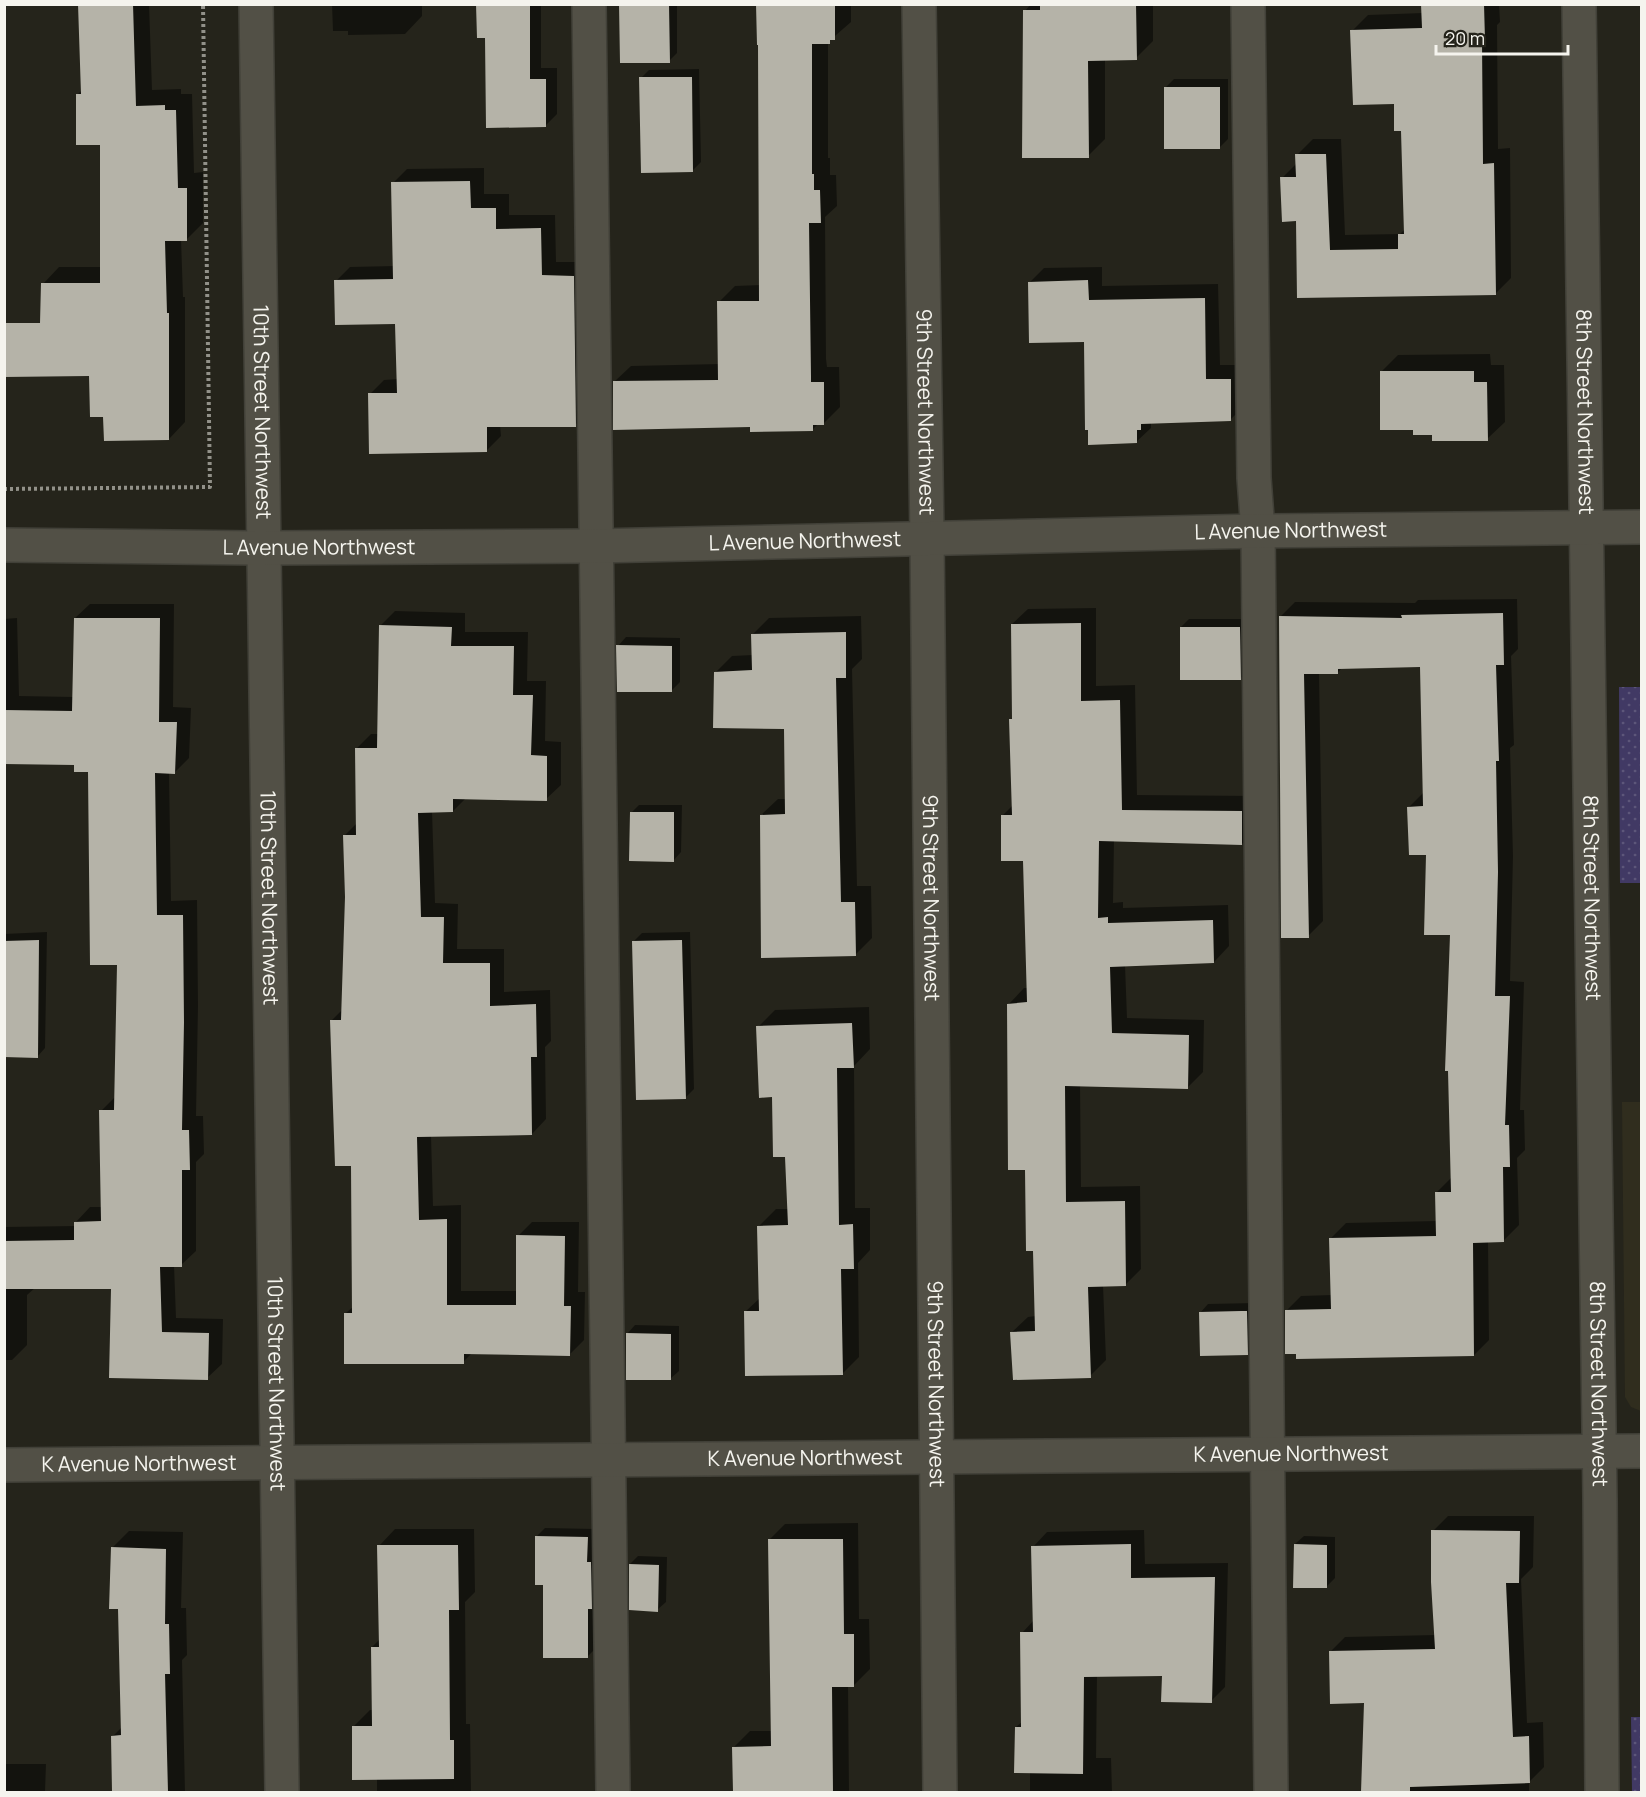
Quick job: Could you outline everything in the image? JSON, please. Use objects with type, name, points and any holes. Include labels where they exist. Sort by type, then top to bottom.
[{"type":"street","name":"10th Street Northwest","points":[[256,4],[282,1792]]},
{"type":"street","points":[[589,4],[613,1792]]},
{"type":"street","name":"9th Street Northwest","points":[[919,4],[938,1457],[940,1792]]},
{"type":"street","points":[[1248,4],[1254,478],[1258,531],[1270,1792]]},
{"type":"street","name":"8th Street Northwest","points":[[1578,4],[1602,1792]]},
{"type":"street","name":"L Avenue Northwest","points":[[4,545],[264,549],[596,546],[1258,531],[1641,527]]},
{"type":"street","name":"K Avenue Northwest","points":[[4,1465],[1641,1451]]},
{"type":"path","points":[[4,489],[210,487],[203,4]]},
{"type":"shaded area","points":[[1619,687],[1641,687],[1641,883],[1620,883]]},
{"type":"shaded area","points":[[1622,1102],[1641,1102],[1641,1411],[1631,1407],[1625,1397]]},
{"type":"shaded area","points":[[1631,1717],[1641,1717],[1641,1792],[1632,1792]]},
{"type":"building","points":[[78,4],[133,4],[136,106],[165,105],[165,110],[176,110],[178,188],[187,188],[187,241],[165,241],[167,313],[169,313],[169,440],[104,441],[103,417],[90,417],[89,376],[4,377],[4,323],[40,323],[41,283],[100,283],[100,145],[76,145],[76,94],[81,94]]},
{"type":"building","points":[[476,4],[530,4],[530,79],[546,79],[546,127],[486,128],[485,38],[477,38]]},
{"type":"building","points":[[619,4],[669,4],[670,63],[620,63]]},
{"type":"building","points":[[756,4],[835,4],[835,40],[830,40],[830,44],[812,44],[812,174],[814,174],[814,190],[820,190],[821,223],[809,223],[811,382],[824,382],[824,425],[813,425],[813,431],[750,432],[750,427],[613,430],[613,381],[718,380],[717,301],[759,301]]},
{"type":"building","points":[[1040,4],[1136,4],[1137,60],[1088,61],[1089,158],[1022,158],[1023,10],[1040,10]]},
{"type":"building","points":[[1421,4],[1484,4],[1483,164],[1494,163],[1496,295],[1297,298],[1296,221],[1282,222],[1280,177],[1296,177],[1295,154],[1326,154],[1330,250],[1398,249],[1398,234],[1404,234],[1401,131],[1394,131],[1394,104],[1353,105],[1350,30],[1422,28]]},
{"type":"building","points":[[639,77],[692,77],[693,172],[641,173]]},
{"type":"building","points":[[1164,87],[1220,87],[1220,149],[1164,149]]},
{"type":"building","points":[[470,181],[471,208],[496,208],[496,229],[541,228],[542,275],[574,276],[576,427],[487,427],[487,452],[369,454],[368,393],[397,393],[395,324],[335,325],[334,280],[393,279],[391,182]]},
{"type":"building","points":[[1088,280],[1089,300],[1205,298],[1206,379],[1231,379],[1231,421],[1141,424],[1141,430],[1137,430],[1137,443],[1088,445],[1088,430],[1085,430],[1084,342],[1029,343],[1028,282]]},
{"type":"building","points":[[1380,371],[1474,371],[1474,382],[1487,382],[1488,441],[1432,441],[1432,435],[1413,435],[1413,430],[1380,430]]},
{"type":"building","points":[[1503,613],[1504,665],[1496,665],[1499,761],[1496,761],[1498,872],[1495,996],[1510,996],[1505,1125],[1509,1125],[1510,1167],[1503,1167],[1504,1242],[1473,1243],[1474,1356],[1296,1359],[1296,1354],[1285,1354],[1285,1310],[1331,1309],[1329,1238],[1436,1236],[1435,1192],[1451,1192],[1448,1071],[1445,1071],[1450,935],[1424,935],[1426,855],[1409,855],[1407,807],[1423,806],[1420,667],[1338,669],[1338,674],[1304,674],[1309,938],[1281,938],[1279,616],[1402,618],[1401,615]]},
{"type":"building","points":[[74,618],[160,618],[159,722],[177,722],[175,774],[155,773],[157,915],[183,915],[182,1130],[189,1130],[190,1170],[182,1170],[182,1267],[160,1267],[162,1332],[209,1333],[208,1380],[109,1378],[111,1289],[4,1289],[4,1241],[74,1240],[74,1222],[101,1221],[99,1110],[114,1110],[117,965],[90,965],[88,772],[74,772],[74,765],[4,764],[4,710],[72,711]]},
{"type":"building","points":[[1081,623],[1081,701],[1120,700],[1122,810],[1242,811],[1242,845],[1099,841],[1098,918],[1108,917],[1108,923],[1213,920],[1214,963],[1110,967],[1112,1033],[1189,1035],[1188,1089],[1065,1086],[1066,1202],[1125,1201],[1126,1286],[1088,1287],[1091,1378],[1013,1380],[1010,1332],[1035,1331],[1033,1251],[1026,1251],[1025,1170],[1008,1170],[1007,1004],[1027,1002],[1023,861],[1001,861],[1001,815],[1012,815],[1009,719],[1012,719],[1011,624]]},
{"type":"building","points":[[379,625],[452,627],[451,646],[514,646],[513,695],[533,695],[531,755],[547,756],[547,801],[453,799],[453,812],[418,813],[421,917],[444,917],[443,963],[490,963],[490,1006],[536,1004],[537,1057],[531,1057],[532,1135],[417,1137],[419,1220],[447,1219],[447,1305],[516,1305],[516,1235],[565,1236],[564,1306],[571,1306],[570,1356],[464,1354],[464,1364],[344,1364],[344,1313],[352,1313],[351,1166],[335,1166],[330,1020],[341,1020],[345,897],[343,835],[356,835],[355,748],[377,748]]},
{"type":"building","points":[[1180,627],[1240,627],[1241,680],[1180,680]]},
{"type":"building","points":[[846,632],[846,678],[836,678],[841,902],[855,902],[856,956],[761,958],[760,815],[785,814],[784,729],[713,728],[714,672],[752,670],[751,634]]},
{"type":"building","points":[[616,645],[672,646],[672,692],[617,692]]},
{"type":"building","points":[[630,812],[674,812],[674,862],[629,861]]},
{"type":"building","points":[[39,940],[38,1058],[4,1057],[4,941]]},
{"type":"building","points":[[682,940],[686,1099],[636,1100],[632,941]]},
{"type":"building","points":[[852,1023],[854,1068],[837,1068],[839,1225],[853,1224],[854,1269],[841,1269],[843,1375],[745,1376],[744,1311],[759,1311],[757,1226],[788,1225],[785,1157],[773,1157],[772,1097],[759,1098],[756,1026]]},
{"type":"building","points":[[1247,1311],[1248,1355],[1200,1356],[1199,1312]]},
{"type":"building","points":[[626,1333],[671,1334],[671,1380],[626,1380]]},
{"type":"building","points":[[1431,1530],[1520,1531],[1519,1583],[1506,1583],[1513,1737],[1529,1736],[1530,1783],[1410,1787],[1410,1792],[1361,1792],[1364,1703],[1330,1704],[1329,1651],[1435,1649]]},
{"type":"building","points":[[535,1536],[588,1537],[587,1562],[591,1562],[592,1609],[588,1609],[588,1658],[543,1658],[543,1585],[535,1585]]},
{"type":"building","points":[[768,1539],[843,1539],[844,1634],[854,1634],[854,1687],[832,1687],[833,1792],[733,1792],[732,1747],[771,1746]]},
{"type":"building","points":[[1131,1544],[1131,1578],[1215,1577],[1212,1703],[1161,1702],[1162,1676],[1084,1677],[1083,1774],[1014,1773],[1015,1727],[1021,1727],[1020,1632],[1033,1632],[1031,1546]]},
{"type":"building","points":[[1294,1544],[1327,1545],[1327,1588],[1293,1588]]},
{"type":"building","points":[[377,1545],[458,1545],[459,1610],[449,1610],[450,1740],[454,1740],[454,1779],[352,1780],[352,1726],[372,1726],[371,1647],[379,1647]]},
{"type":"building","points":[[111,1547],[166,1549],[165,1624],[169,1624],[170,1674],[165,1674],[168,1792],[112,1792],[111,1736],[121,1735],[118,1609],[109,1609]]},
{"type":"building","points":[[629,1564],[659,1565],[658,1612],[629,1610]]}]
